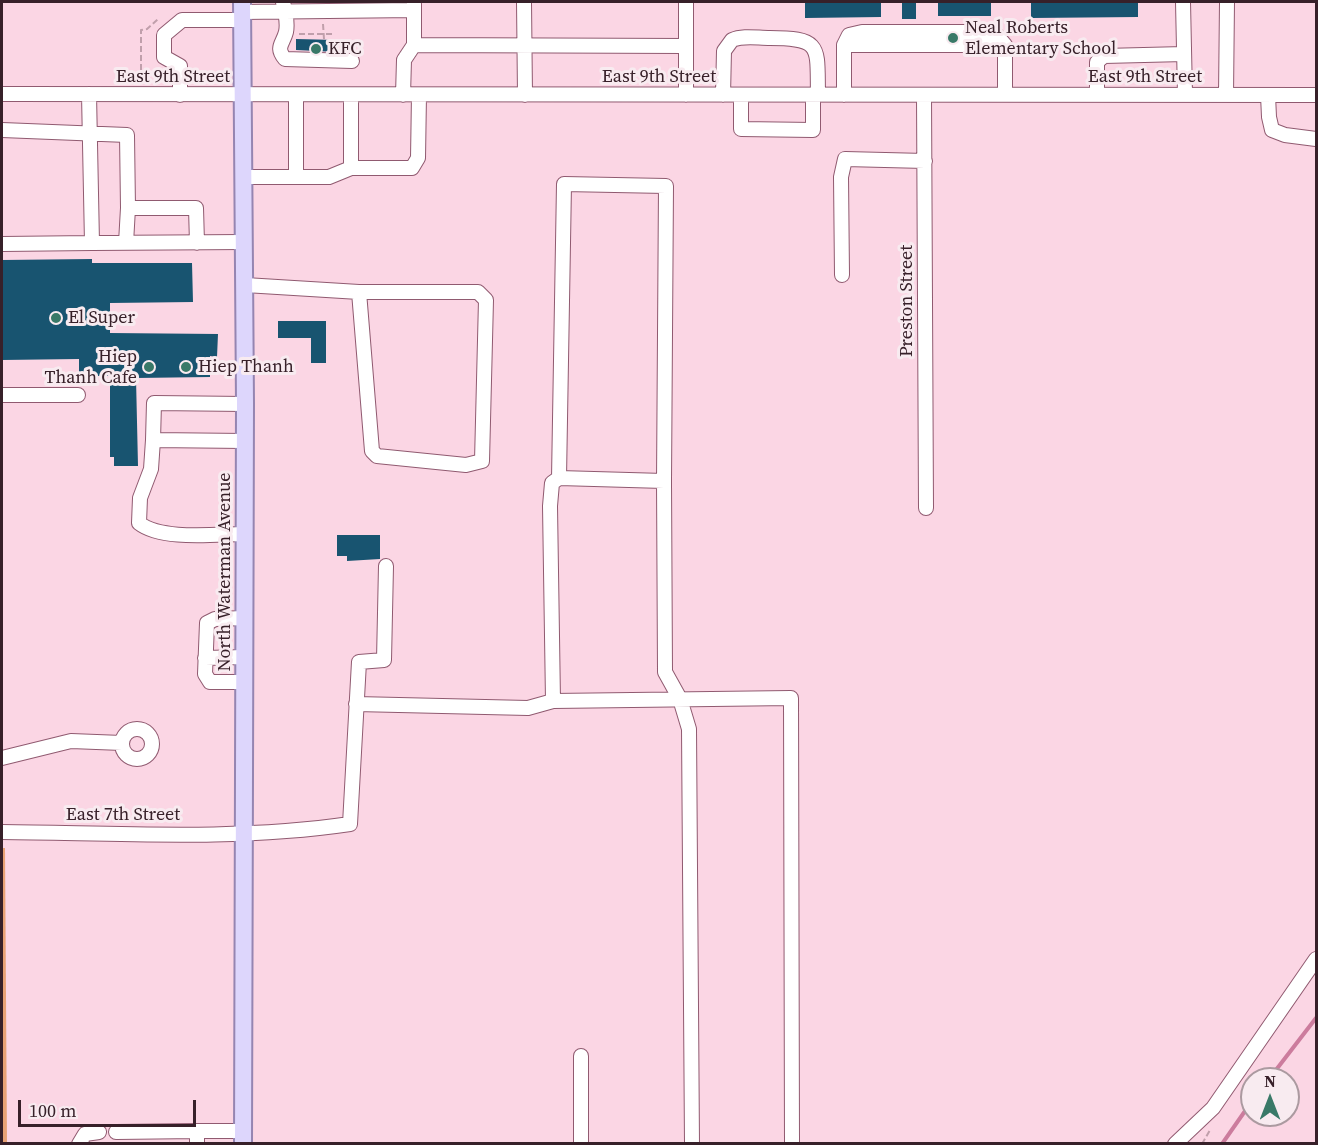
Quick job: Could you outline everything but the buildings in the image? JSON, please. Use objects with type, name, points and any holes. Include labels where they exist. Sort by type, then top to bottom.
[{"type":"main road","name":"North Waterman Avenue","points":[[242,11],[245,285],[243,1137]]},
{"type":"street","points":[[524,2],[525,95]]},
{"type":"street","points":[[686,2],[686,95]]},
{"type":"street","points":[[1183,2],[1185,95]]},
{"type":"street","points":[[1226,95],[1227,2]]},
{"type":"street","points":[[180,95],[180,66],[164,57],[164,35],[182,20],[284,7],[414,6],[414,45],[404,60],[403,95]]},
{"type":"street","points":[[284,7],[286,32],[279,45],[280,53],[285,59],[352,61]]},
{"type":"street","points":[[723,95],[724,51],[732,40],[798,38],[810,43],[817,57],[813,130],[741,129],[741,95]]},
{"type":"street","points":[[414,45],[686,46]]},
{"type":"street","points":[[844,95],[844,45],[1005,45],[1005,95]]},
{"type":"street","points":[[1097,95],[1097,62],[1104,56],[1184,54]]},
{"type":"street","name":"East 9th Street","points":[[2,93],[1317,95]]},
{"type":"street","points":[[89,94],[92,243]]},
{"type":"street","points":[[296,95],[296,177]]},
{"type":"street","points":[[351,95],[351,168]]},
{"type":"street","points":[[244,177],[329,177],[351,168],[412,168],[418,158],[419,95]]},
{"type":"street","name":"Preston Street","points":[[924,95],[926,508]]},
{"type":"street","points":[[1268,95],[1272,130],[1285,135],[1317,139]]},
{"type":"street","points":[[2,130],[127,135],[126,243]]},
{"type":"street","points":[[842,275],[841,177],[845,159],[925,161]]},
{"type":"street","points":[[559,478],[564,184],[666,186],[665,672],[680,699],[689,729],[692,1143]]},
{"type":"street","points":[[128,208],[196,208],[197,243]]},
{"type":"street","points":[[2,243],[244,242]]},
{"type":"street","points":[[245,285],[269,284],[359,292],[478,292],[486,300],[482,461],[466,465],[377,456],[372,451],[359,292]]},
{"type":"street","points":[[2,395],[78,395]]},
{"type":"street","points":[[245,404],[154,403],[151,469],[140,498],[139,523],[149,530],[172,534],[245,534]]},
{"type":"street","points":[[153,440],[245,441]]},
{"type":"street","points":[[553,700],[550,506],[552,483],[559,478],[664,481]]},
{"type":"street","points":[[386,566],[384,660],[359,662],[356,704],[528,708],[553,700],[792,698],[792,1143]]},
{"type":"street","points":[[245,618],[215,619],[207,623],[205,658],[205,674],[210,682],[245,682]]},
{"type":"street","points":[[205,658],[245,657]]},
{"type":"street","name":"East 7th Street","points":[[2,832],[244,834],[296,832],[350,824],[356,704]]},
{"type":"street","points":[[2,758],[71,741],[122,743]]},
{"type":"street","points":[[1175,1143],[1213,1108],[1317,959]]},
{"type":"street","points":[[580,1143],[581,1056]]},
{"type":"street","points":[[79,1143],[85,1134],[99,1132]]},
{"type":"street","points":[[116,1132],[197,1137],[243,1137]]},
{"type":"path","points":[[141,70],[141,30],[147,29],[158,19]]},
{"type":"path","points":[[294,34],[335,34]]},
{"type":"shaded area","points":[[2,848],[5,848],[7,1144],[2,1143]]},
{"type":"waterway","points":[[1278,1067],[1316,1018]]},
{"type":"waterway","points":[[1222,1144],[1240,1118]]},
{"type":"place","name":"Neal Roberts Elementary School","points":[[953,38]]},
{"type":"place","name":"KFC","points":[[316,49]]},
{"type":"place","name":"El Super","points":[[56,318]]},
{"type":"place","name":"Hiep Thanh Cafe","points":[[149,367]]},
{"type":"place","name":"Hiep Thanh","points":[[186,367]]}]
